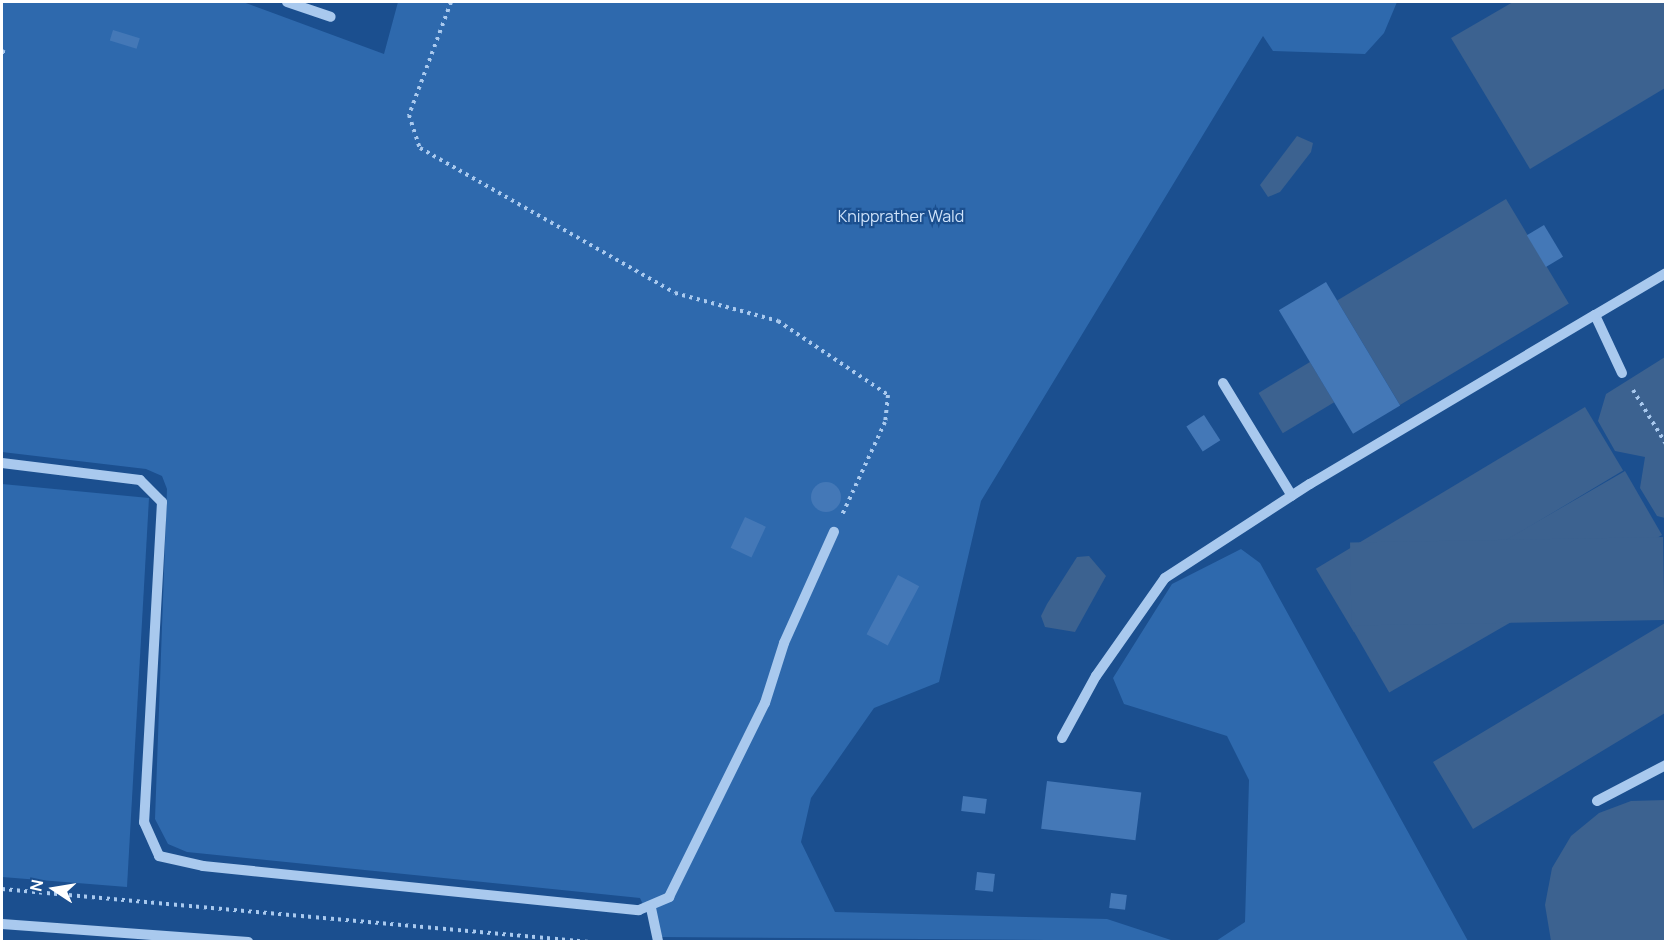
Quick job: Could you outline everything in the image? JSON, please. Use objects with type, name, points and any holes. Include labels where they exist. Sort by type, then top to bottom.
[{"type":"street","points":[[287,2],[331,17]]},
{"type":"street","points":[[1062,738],[1096,676],[1165,578],[1292,496],[1665,273]]},
{"type":"street","points":[[1595,315],[1622,373]]},
{"type":"street","points":[[1223,383],[1292,496]]},
{"type":"street","points":[[2,464],[140,480],[162,502],[144,822],[159,856],[203,866],[651,908],[669,897],[765,703],[783,643],[834,532]]},
{"type":"street","points":[[1597,801],[1665,765]]},
{"type":"street","points":[[651,908],[658,942]]},
{"type":"street","points":[[2,924],[248,942]]},
{"type":"path","points":[[451,2],[409,115],[420,148],[675,292],[778,321],[888,395],[885,422],[834,532]]},
{"type":"path","points":[[1632,387],[1665,444]]},
{"type":"path","points":[[2,889],[590,942]]},
{"type":"green space","name":"Knipprather Wald","points":[[2,2],[243,2],[384,54],[398,2],[1397,2],[1384,33],[1365,54],[1273,51],[1263,36],[981,501],[939,682],[874,708],[811,798],[801,842],[835,912],[1107,919],[1174,941],[658,937],[640,898],[187,852],[168,844],[155,819],[167,489],[162,476],[146,469],[2,452]]},
{"type":"green space","points":[[2,484],[149,498],[127,887],[2,877]]},
{"type":"green space","points":[[1241,549],[1260,563],[1468,941],[1216,941],[1245,922],[1249,780],[1227,736],[1124,704],[1113,678],[1172,584]]},
{"type":"shaded area","points":[[1513,2],[1665,2],[1665,88],[1530,169],[1451,38]]},
{"type":"shaded area","points":[[1297,136],[1313,143],[1311,152],[1280,192],[1268,197],[1260,185]]},
{"type":"shaded area","points":[[1506,199],[1569,304],[1400,405],[1337,300]]},
{"type":"shaded area","points":[[1665,357],[1665,518],[1657,516],[1640,488],[1645,457],[1615,451],[1598,421],[1606,394]]},
{"type":"shaded area","points":[[1310,362],[1334,402],[1283,433],[1259,393]]},
{"type":"shaded area","points":[[1585,407],[1623,470],[1354,632],[1316,569]]},
{"type":"shaded area","points":[[1625,471],[1662,535],[1389,693],[1352,628]]},
{"type":"shaded area","points":[[1663,537],[1664,620],[1351,625],[1350,542]]},
{"type":"shaded area","points":[[1089,556],[1106,576],[1075,632],[1045,627],[1041,616],[1047,604],[1077,557]]},
{"type":"shaded area","points":[[1665,623],[1665,713],[1473,829],[1433,762]]},
{"type":"shaded area","points":[[1666,800],[1665,941],[1551,941],[1545,905],[1552,868],[1571,836],[1599,813],[1631,801]]},
{"type":"building","points":[[113,30],[140,38],[137,49],[110,41]]},
{"type":"building","points":[[1544,225],[1563,257],[1546,267],[1527,235]]},
{"type":"building","points":[[1326,282],[1400,405],[1353,434],[1279,310]]},
{"type":"building","points":[[1204,415],[1220,440],[1203,452],[1186,426]]},
{"type":"building","points":[[826,482],[837,486],[841,497],[837,508],[826,512],[815,508],[811,497],[815,486]]},
{"type":"building","points":[[745,517],[766,527],[751,558],[731,548]]},
{"type":"building","points":[[898,575],[919,586],[888,645],[867,634]]},
{"type":"building","points":[[1047,781],[1141,793],[1135,840],[1041,829]]},
{"type":"building","points":[[963,796],[987,799],[985,814],[961,811]]},
{"type":"building","points":[[977,872],[995,874],[993,892],[975,890]]},
{"type":"building","points":[[1111,893],[1127,895],[1125,910],[1109,908]]}]
